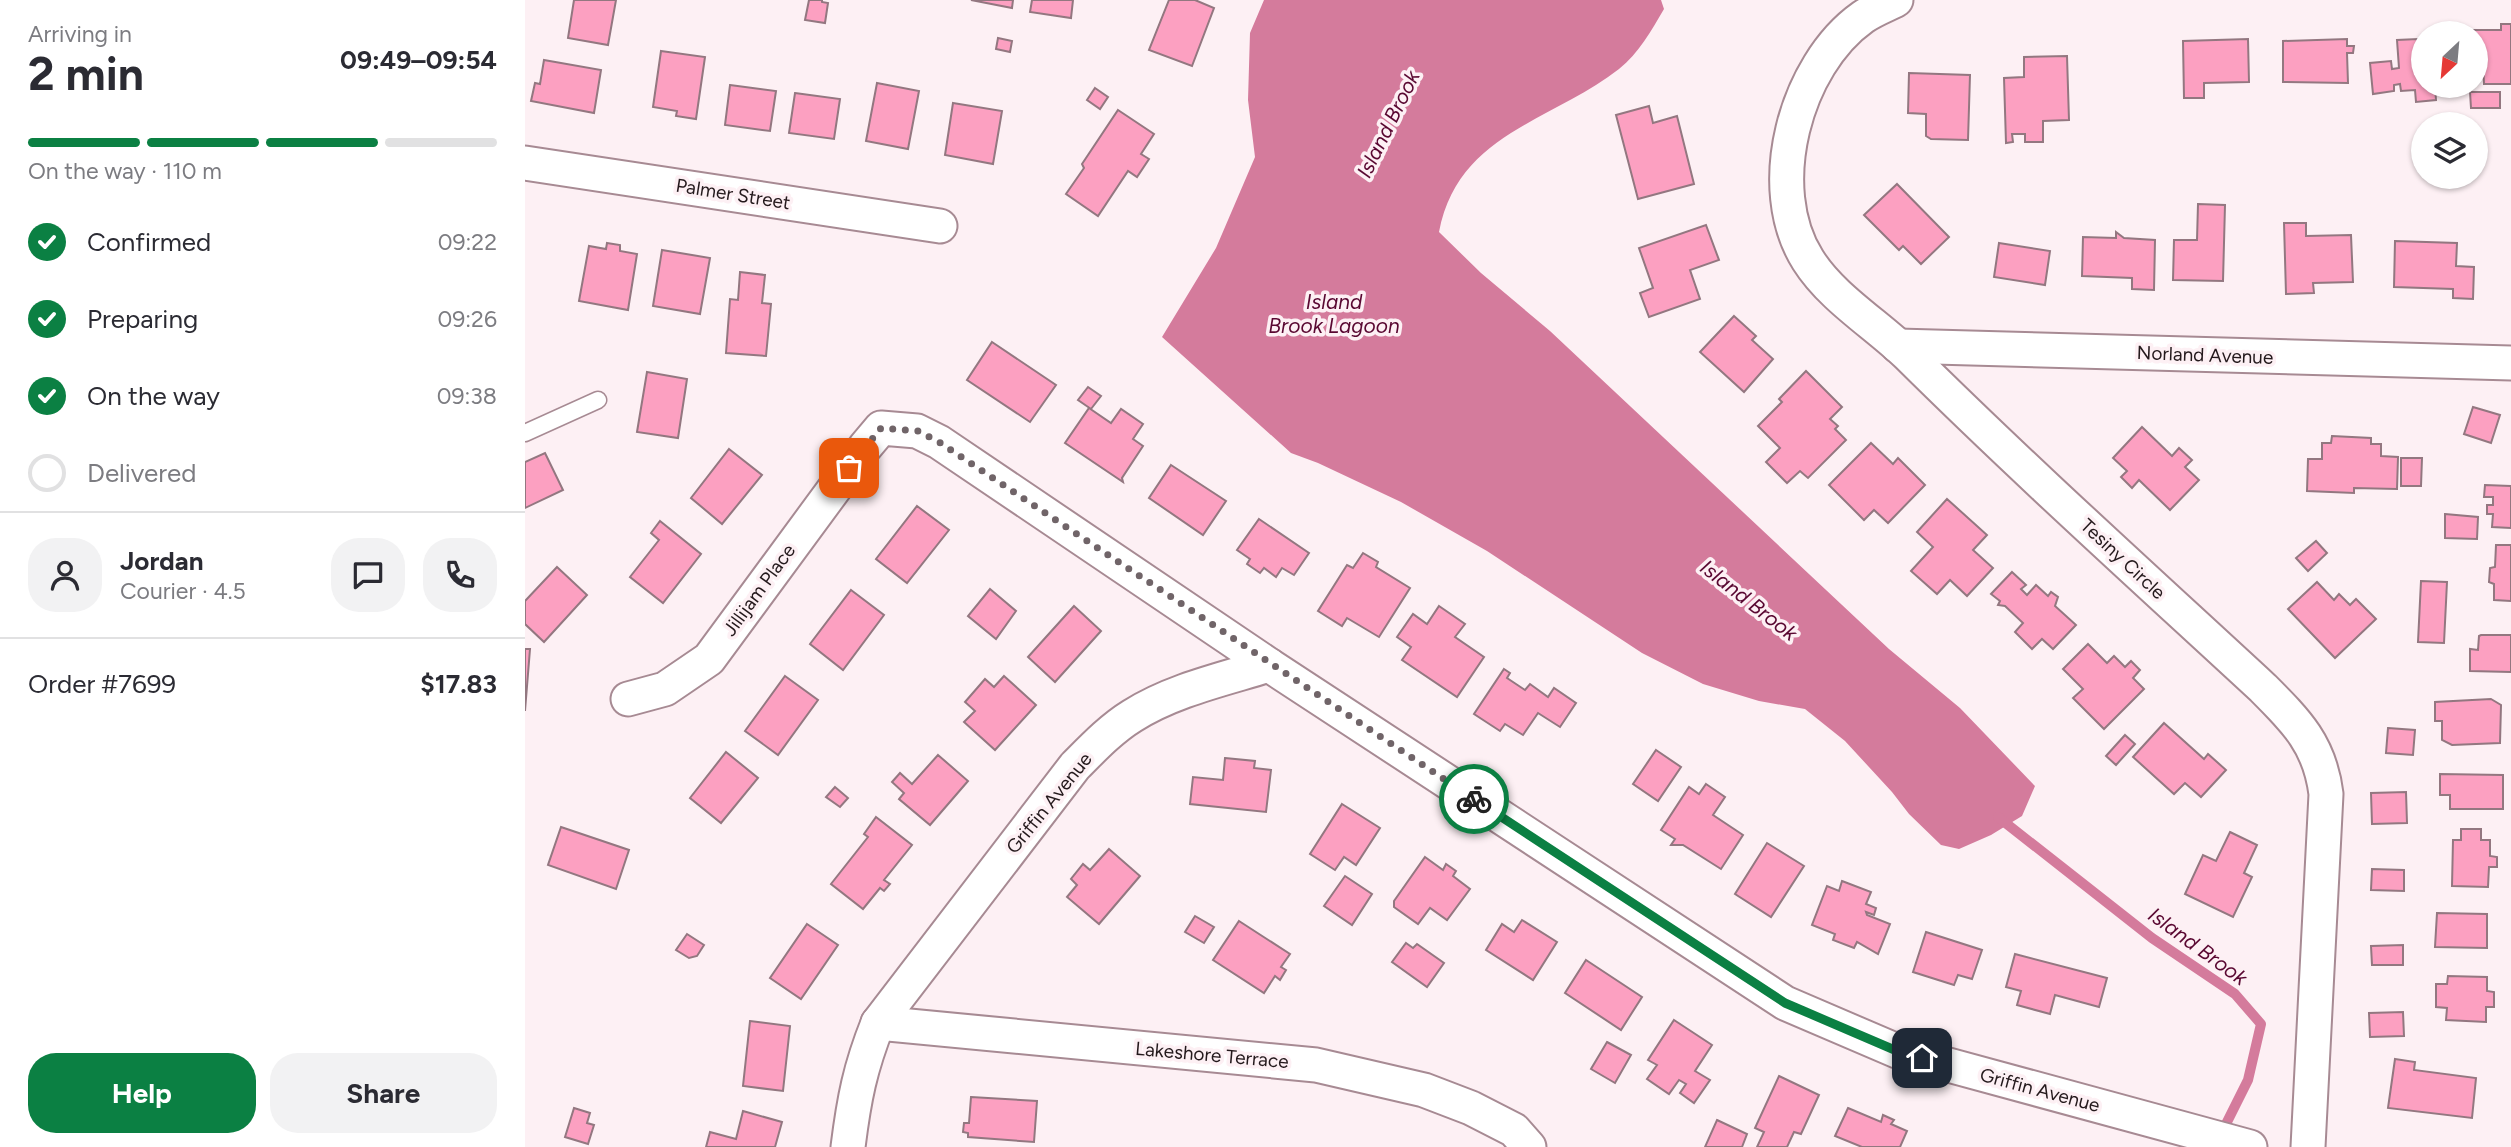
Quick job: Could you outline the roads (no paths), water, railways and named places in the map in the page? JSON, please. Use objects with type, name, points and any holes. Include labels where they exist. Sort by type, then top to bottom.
[{"type":"street","name":"Tesiny Circle","points":[[1896,0],[1863,17],[1838,41],[1813,75],[1788,149],[1786,188],[1794,229],[1808,260],[1828,284],[1898,346],[1993,439],[2263,688],[2302,729],[2312,746],[2324,775],[2326,794],[2308,1147]]},
{"type":"street","name":"Palmer Street","points":[[525,163],[940,226]]},
{"type":"street","name":"Norland Avenue","points":[[1898,346],[2511,363]]},
{"type":"street","name":"Jillijam Place","points":[[628,699],[665,690],[709,659],[881,428],[918,431],[939,442],[1269,665]]},
{"type":"street","name":"Griffin Avenue","points":[[848,1147],[853,1100],[878,1023],[1075,766],[1106,736],[1132,716],[1168,697],[1269,665],[1785,1003],[1897,1051],[2250,1147]]},
{"type":"street","name":"Lakeshore Terrace","points":[[878,1023],[1316,1065],[1436,1094],[1514,1130],[1529,1147]]},
{"type":"lane","points":[[525,433],[598,400]]},
{"type":"water","name":"Island Brook Lagoon","points":[[1264,0],[1661,0],[1664,9],[1626,63],[1593,87],[1511,133],[1486,151],[1466,172],[1449,199],[1439,232],[1481,273],[1550,331],[1889,649],[1960,708],[2035,786],[2022,816],[1991,835],[1959,849],[1941,845],[1909,814],[1845,741],[1805,709],[1759,701],[1703,684],[1642,653],[1487,551],[1401,502],[1291,453],[1162,337],[1216,248],[1255,157],[1248,100],[1250,33]]},
{"type":"waterway","name":"Island Brook","points":[[1998,817],[2152,938],[2235,994],[2261,1024],[2248,1080],[2221,1134]]}]
